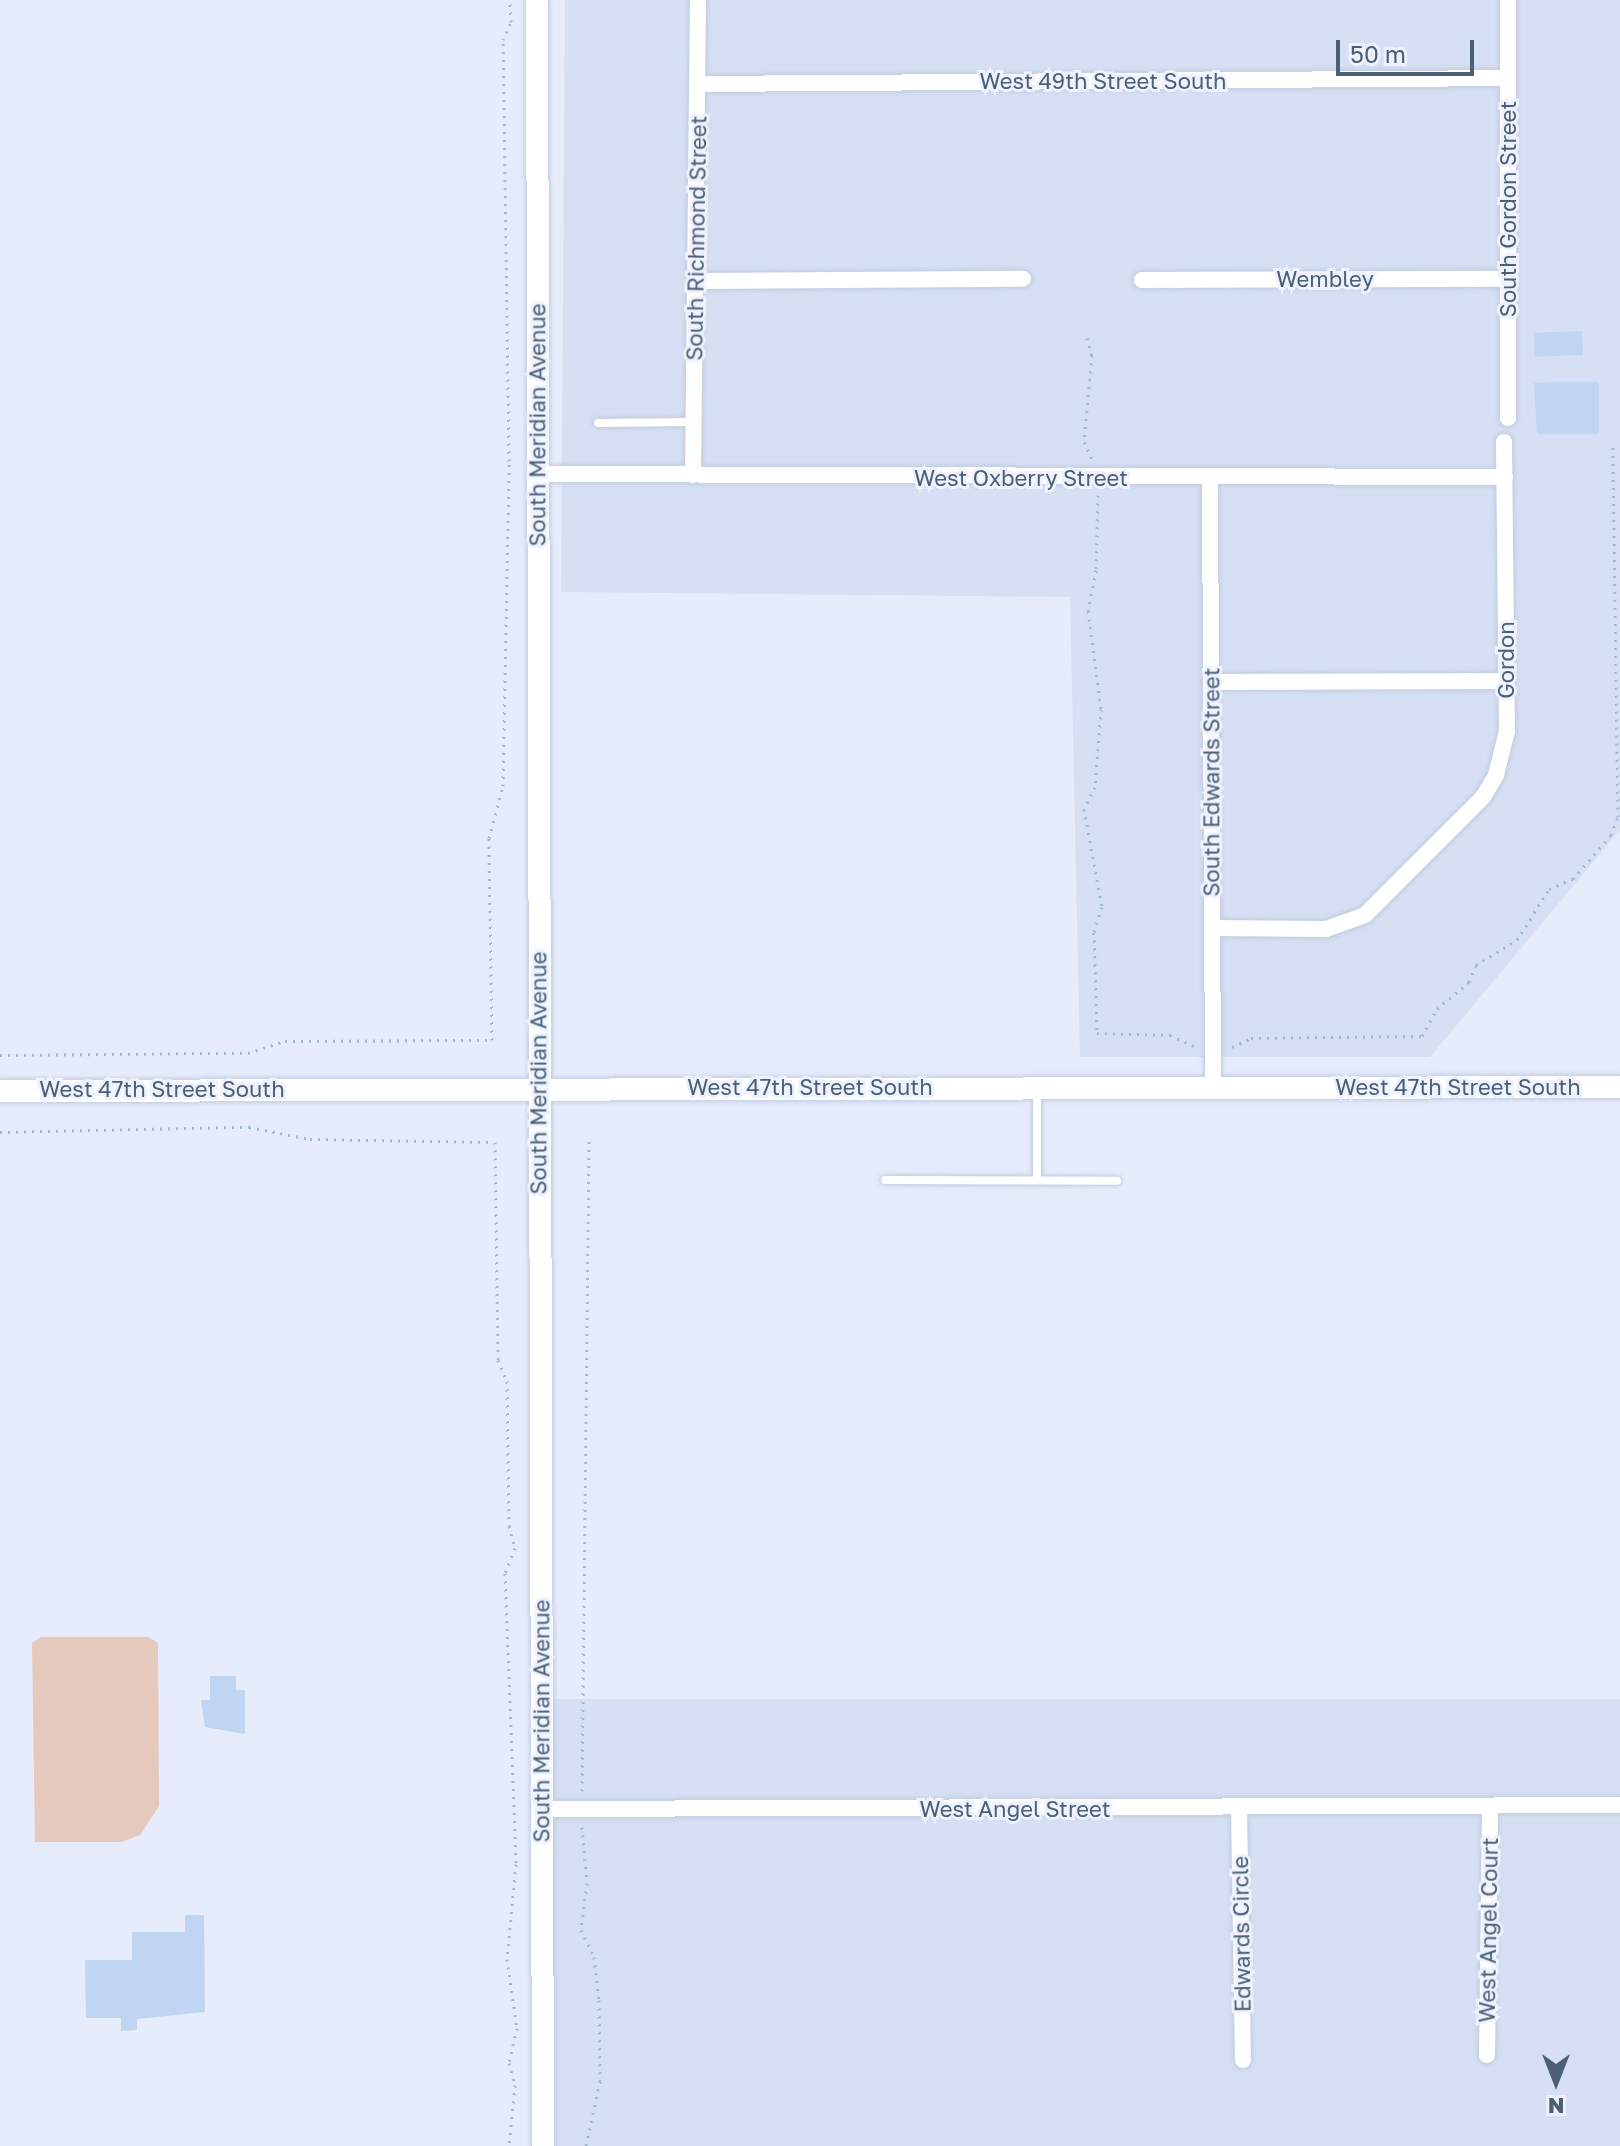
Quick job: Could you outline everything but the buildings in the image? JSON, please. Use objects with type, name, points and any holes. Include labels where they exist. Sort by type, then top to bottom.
[{"type":"main road","name":"South Meridian Avenue","points":[[537,0],[543,2146]]},
{"type":"main road","name":"West 47th Street South","points":[[0,1091],[538,1086],[1620,1087]]},
{"type":"street","name":"South Richmond Street","points":[[693,475],[698,0]]},
{"type":"street","name":"South Gordon Street","points":[[1508,0],[1508,418]]},
{"type":"street","name":"West 49th Street South","points":[[698,84],[1508,78]]},
{"type":"street","points":[[697,281],[1023,279]]},
{"type":"street","name":"Wembley","points":[[1142,280],[1508,279]]},
{"type":"street","points":[[1504,442],[1505,477]]},
{"type":"street","name":"West Oxberry Street","points":[[537,474],[1210,479],[1505,477]]},
{"type":"street","name":"Gordon","points":[[1212,928],[1346,924],[1382,903],[1456,826],[1496,775],[1507,731],[1505,477]]},
{"type":"street","name":"South Edwards Street","points":[[1210,479],[1213,1086]]},
{"type":"street","points":[[1211,682],[1506,681]]},
{"type":"street","name":"West Angel Street","points":[[541,1809],[1620,1805]]},
{"type":"street","name":"West Angel Court","points":[[1487,2055],[1490,1806]]},
{"type":"street","name":"Edwards Circle","points":[[1239,1807],[1243,2060]]},
{"type":"lane","points":[[598,423],[694,422]]},
{"type":"lane","points":[[1037,1088],[1037,1180]]},
{"type":"lane","points":[[885,1180],[1117,1181]]},
{"type":"path","points":[[0,1055],[248,1053],[285,1041],[492,1040],[489,838],[503,786],[508,508],[503,40],[511,22],[510,0]]},
{"type":"path","points":[[1087,338],[1092,355],[1084,442],[1095,478],[1097,559],[1088,611],[1101,709],[1095,787],[1084,809],[1084,824],[1094,845],[1102,907],[1094,932],[1099,971],[1097,1033],[1170,1035],[1213,1049],[1251,1038],[1422,1036],[1437,1009],[1469,982],[1476,965],[1517,940],[1549,889],[1573,879],[1611,835],[1618,817],[1613,447]]},
{"type":"path","points":[[0,1132],[249,1127],[310,1139],[489,1142]]},
{"type":"path","points":[[586,2146],[600,2081],[594,1957],[581,1930],[587,1883],[582,1809],[589,1139]]},
{"type":"path","points":[[495,1142],[498,1360],[507,1381],[509,1526],[515,1548],[505,1573],[516,1864],[507,1959],[517,2028],[509,2063],[515,2109],[509,2146]]},
{"type":"shaded area","points":[[565,0],[1620,0],[1620,830],[1430,1057],[1080,1057],[1070,597],[561,592]]},
{"type":"shaded area","points":[[41,1637],[148,1637],[158,1643],[159,1806],[140,1835],[122,1842],[35,1842],[32,1643]]},
{"type":"shaded area","points":[[541,1699],[1620,1699],[1620,2146],[541,2146]]}]
